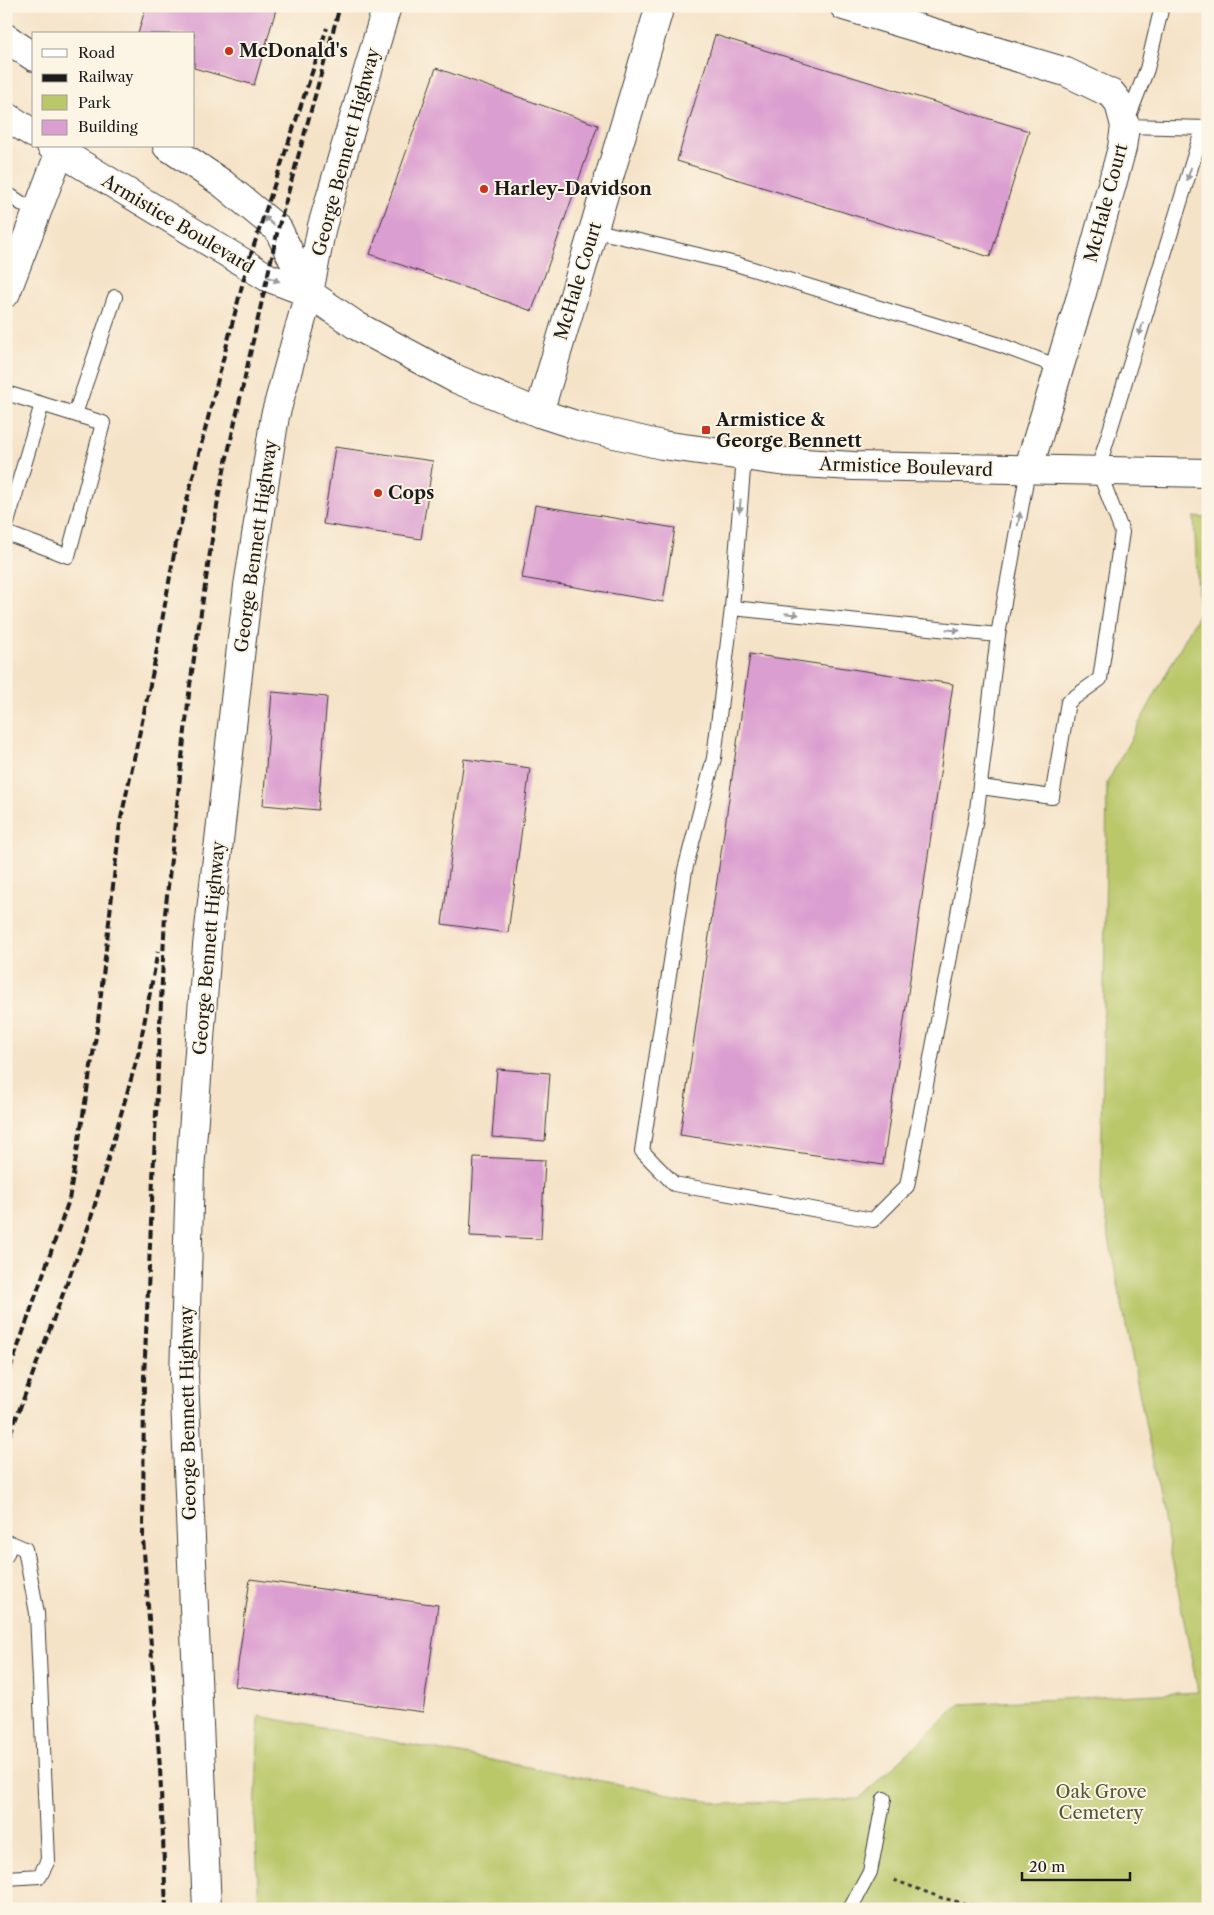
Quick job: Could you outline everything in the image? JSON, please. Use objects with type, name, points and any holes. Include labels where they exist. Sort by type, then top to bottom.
[{"type":"main road","name":"George Bennett Highway","points":[[207,1909],[184,1377],[190,1171],[207,946],[248,586],[275,416],[309,293],[322,226],[387,6]]},
{"type":"main road","name":"McHale Court","points":[[539,413],[660,6]]},
{"type":"main road","name":"McHale Court","points":[[844,6],[1066,72],[1112,94],[1119,103],[1126,126],[1122,148],[1060,367],[1028,470]]},
{"type":"main road","points":[[6,38],[32,56]]},
{"type":"main road","points":[[6,116],[32,133]]},
{"type":"main road","name":"Armistice Boulevard","points":[[57,148],[267,278],[309,293],[357,326],[454,378],[539,413],[617,436],[744,457],[853,466],[1028,470],[1098,469],[1208,473]]},
{"type":"main road","points":[[6,293],[36,213],[57,148]]},
{"type":"main road","name":"Armistice Boulevard","points":[[170,148],[222,183],[278,229],[309,293]]},
{"type":"lane","points":[[981,787],[1052,797],[1068,702],[1100,679],[1122,532],[1098,469],[1206,128],[1126,126],[1147,68],[1162,6]]},
{"type":"lane","points":[[6,193],[36,213]]},
{"type":"lane","points":[[593,230],[736,264],[990,342],[1060,367]]},
{"type":"lane","points":[[75,414],[116,297]]},
{"type":"lane","points":[[6,393],[103,423],[68,556],[6,534]]},
{"type":"lane","points":[[6,526],[42,404]]},
{"type":"lane","points":[[744,457],[732,608],[714,758],[685,870],[642,1151],[674,1184],[873,1220],[907,1186],[981,787],[998,635],[1028,470]]},
{"type":"lane","points":[[732,608],[998,635]]},
{"type":"lane","points":[[6,1556],[12,1543],[25,1548],[37,1613],[48,1860],[40,1876],[6,1878]]},
{"type":"lane","points":[[850,1909],[870,1872],[884,1799]]},
{"type":"path","points":[[870,1872],[942,1898],[990,1909]]},
{"type":"green space","name":"Oak Grove Cemetery","points":[[1194,517],[1208,518],[1208,1909],[259,1909],[255,1819],[259,1716],[723,1804],[859,1799],[960,1704],[1198,1692],[1101,1198],[1107,783],[1199,613]]},
{"type":"building","name":"McDonald's","points":[[146,6],[277,6],[254,85],[195,68],[195,32],[139,32]]},
{"type":"building","points":[[715,35],[1029,131],[990,257],[677,161]]},
{"type":"building","name":"Harley-Davidson","points":[[436,68],[598,125],[532,311],[370,254]]},
{"type":"building","name":"Cops","points":[[335,447],[433,461],[421,539],[323,524]]},
{"type":"building","points":[[535,505],[675,528],[663,602],[522,578]]},
{"type":"building","points":[[750,654],[953,684],[883,1165],[680,1135]]},
{"type":"building","points":[[272,692],[327,697],[318,810],[263,805]]},
{"type":"building","points":[[464,759],[530,768],[508,933],[442,924]]},
{"type":"building","points":[[497,1069],[550,1073],[545,1141],[492,1137]]},
{"type":"building","points":[[474,1157],[545,1160],[541,1239],[470,1236]]},
{"type":"building","points":[[250,1579],[438,1605],[423,1712],[235,1686]]},
{"type":"railway","points":[[166,1909],[160,1768],[143,1538],[144,1378],[165,914],[190,685],[219,493],[278,229],[340,6]]},
{"type":"railway","points":[[6,1381],[69,1200],[97,1030],[120,823],[153,671],[176,543],[247,266],[327,28]]},
{"type":"railway","points":[[6,1445],[89,1225],[138,1055],[158,951]]},
{"type":"place","name":"McDonald's","points":[[229,51]]},
{"type":"place","name":"Harley-Davidson","points":[[484,189]]},
{"type":"place","name":"Armistice & George Bennett","points":[[706,430]]},
{"type":"place","name":"Cops","points":[[378,493]]}]
